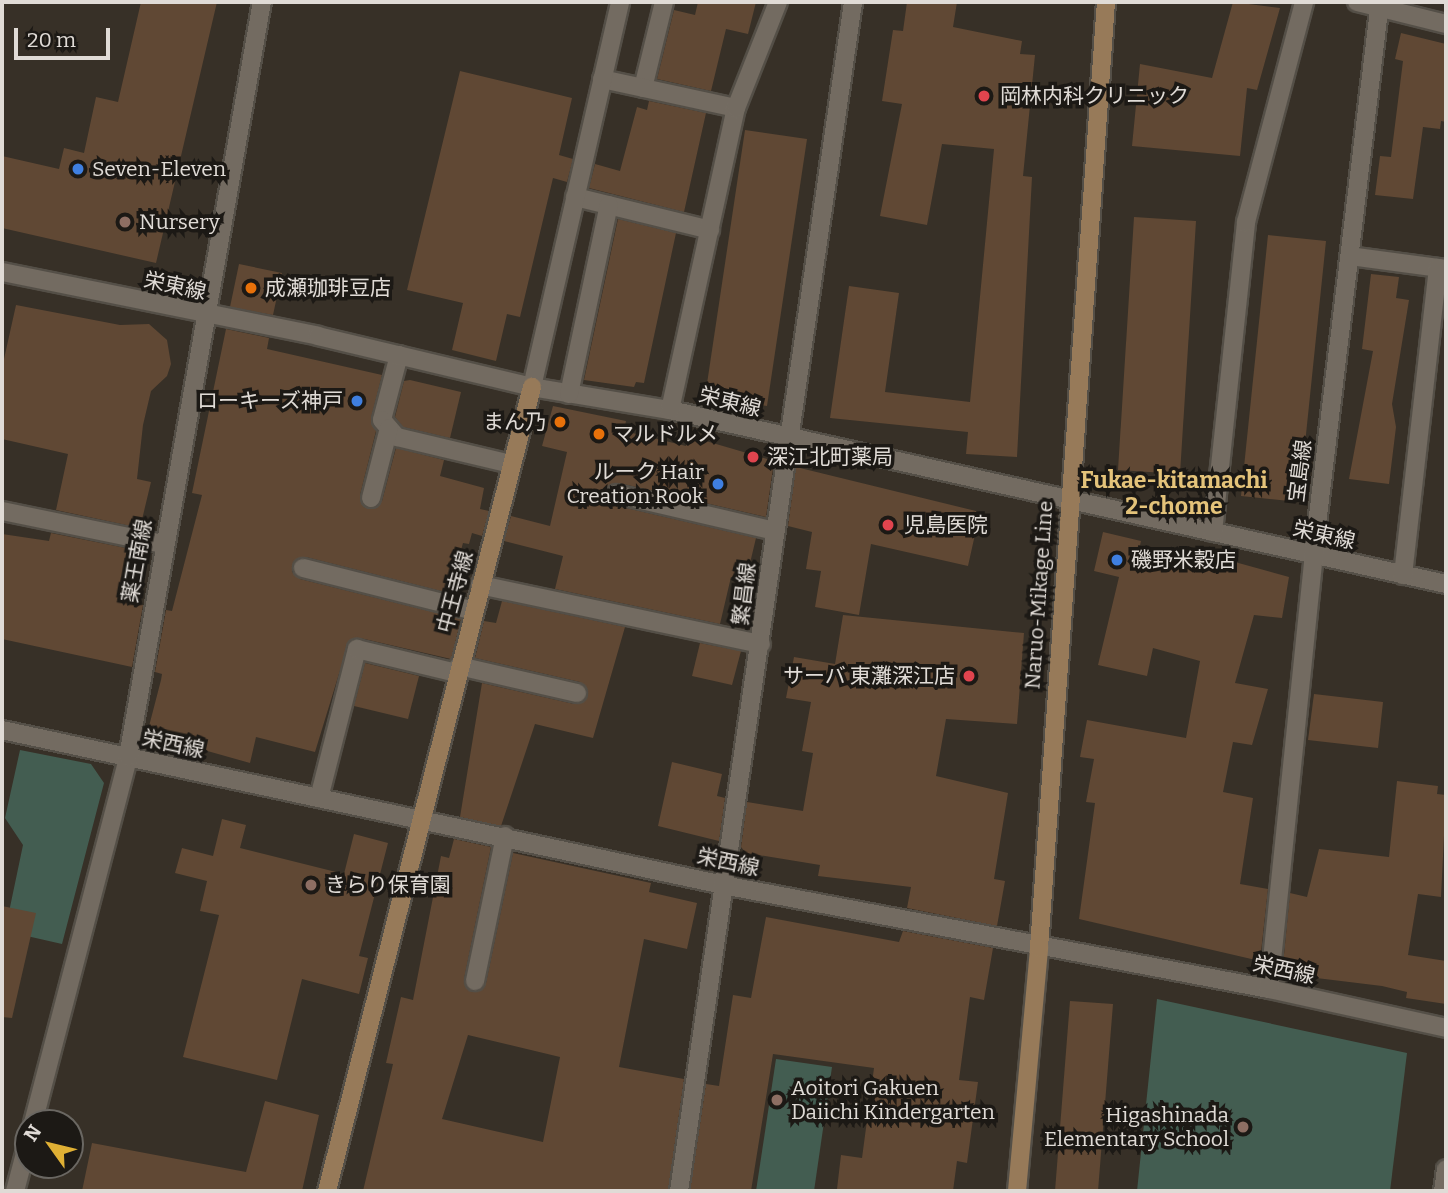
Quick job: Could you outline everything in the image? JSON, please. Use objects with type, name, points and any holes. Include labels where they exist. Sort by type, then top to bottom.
[{"type":"street","name":"薬王南線","points":[[37,1109],[128,757],[163,544],[262,2]]},
{"type":"street","name":"中王寺線","points":[[327,1191],[531,387],[620,2]]},
{"type":"street","points":[[643,88],[664,2]]},
{"type":"street","points":[[670,410],[736,108],[778,2]]},
{"type":"street","name":"繁昌線","points":[[679,1191],[853,2]]},
{"type":"street","name":"Naruo-Mikage Line","points":[[1017,1191],[1040,948],[1068,498],[1106,2]]},
{"type":"street","points":[[1213,532],[1246,222],[1304,2]]},
{"type":"street","points":[[1357,2],[1380,4],[1446,24]]},
{"type":"street","name":"宝島線","points":[[1269,989],[1315,556],[1380,4]]},
{"type":"street","points":[[602,79],[736,108]]},
{"type":"street","points":[[575,197],[710,230]]},
{"type":"street","points":[[569,394],[609,205]]},
{"type":"street","points":[[1350,256],[1442,268],[1403,575]]},
{"type":"street","name":"栄東線","points":[[2,272],[206,317],[399,355],[531,387],[670,410],[787,439],[1068,498],[1446,584]]},
{"type":"street","points":[[399,355],[382,420],[397,437],[512,464]]},
{"type":"street","points":[[371,498],[389,428]]},
{"type":"street","points":[[616,494],[775,531]]},
{"type":"street","points":[[2,511],[163,544]]},
{"type":"street","points":[[303,568],[474,611]]},
{"type":"street","points":[[480,584],[761,644]]},
{"type":"street","points":[[319,799],[357,649],[577,693]]},
{"type":"street","name":"栄西線","points":[[2,730],[723,885],[1040,948],[1269,989],[1446,1028]]},
{"type":"street","points":[[475,981],[505,836]]},
{"type":"street","points":[[1443,1191],[1446,1169]]},
{"type":"green space","points":[[20,750],[91,764],[104,783],[62,944],[5,931],[23,845],[5,818]]},
{"type":"green space","points":[[1157,999],[1407,1053],[1390,1191],[1137,1191]]},
{"type":"green space","points":[[776,1059],[832,1067],[814,1191],[756,1191]]},
{"type":"building","points":[[141,2],[217,2],[156,263],[2,228],[2,156],[59,169],[64,148],[84,153],[96,97],[118,102]]},
{"type":"building","points":[[698,2],[756,2],[748,34],[726,29],[711,91],[657,79],[674,10],[695,15]]},
{"type":"building","points":[[907,2],[957,2],[953,27],[1022,41],[1020,54],[1035,55],[1023,176],[1032,177],[1017,457],[966,454],[968,432],[830,418],[849,286],[899,293],[885,392],[970,402],[994,149],[942,144],[927,225],[880,216],[902,104],[882,101],[893,30],[903,31]]},
{"type":"building","points":[[1233,2],[1280,8],[1257,90],[1247,88],[1240,156],[1132,146],[1140,64],[1212,78]]},
{"type":"building","points":[[1401,33],[1446,44],[1446,122],[1441,121],[1440,129],[1423,127],[1413,199],[1375,195],[1380,156],[1391,157],[1403,61],[1395,59]]},
{"type":"building","points":[[460,71],[572,98],[559,155],[573,159],[567,182],[553,178],[520,317],[507,314],[496,361],[452,350],[463,303],[407,290]]},
{"type":"building","points":[[649,101],[706,113],[684,212],[589,188],[595,164],[620,171],[637,107],[647,110]]},
{"type":"building","points":[[745,130],[807,139],[767,406],[705,397]]},
{"type":"building","points":[[1134,217],[1196,221],[1180,474],[1118,470]]},
{"type":"building","points":[[618,219],[676,233],[644,383],[636,382],[634,387],[584,380]]},
{"type":"building","points":[[1268,235],[1326,241],[1299,502],[1241,496]]},
{"type":"building","points":[[239,264],[282,273],[273,315],[230,307]]},
{"type":"building","points":[[1371,274],[1399,277],[1396,298],[1409,300],[1392,404],[1396,427],[1389,484],[1349,479],[1373,351],[1362,349]]},
{"type":"building","points":[[16,305],[120,325],[149,324],[167,340],[171,364],[167,376],[151,391],[143,425],[137,479],[151,482],[140,528],[56,510],[68,454],[2,439],[2,368]]},
{"type":"building","points":[[226,329],[269,338],[267,349],[382,375],[371,418],[376,431],[360,495],[364,507],[373,509],[382,501],[396,448],[444,460],[440,476],[484,488],[480,509],[489,511],[482,536],[472,533],[469,544],[463,543],[449,593],[306,557],[294,561],[292,572],[300,579],[461,619],[451,659],[360,638],[349,641],[315,752],[256,737],[250,763],[147,734],[162,674],[155,672],[166,610],[172,611],[202,495],[192,493]]},
{"type":"building","points":[[410,380],[461,392],[450,438],[403,427],[395,417],[404,381]]},
{"type":"building","points":[[553,406],[626,421],[624,431],[686,446],[688,438],[699,439],[774,461],[766,517],[619,483],[605,491],[613,505],[756,538],[746,580],[731,577],[720,624],[555,589],[563,556],[504,541],[511,516],[550,526],[567,452],[542,446]]},
{"type":"building","points":[[796,467],[980,512],[968,566],[871,544],[859,615],[815,607],[821,571],[806,569],[812,532],[788,526]]},
{"type":"building","points":[[1103,532],[1141,541],[1139,550],[1221,569],[1224,559],[1289,577],[1282,618],[1254,615],[1235,683],[1268,689],[1252,745],[1233,742],[1223,792],[1253,798],[1240,884],[1268,889],[1260,961],[1079,919],[1095,803],[1086,802],[1094,759],[1080,757],[1087,720],[1186,738],[1200,661],[1153,648],[1147,676],[1098,665],[1119,577],[1094,571]]},
{"type":"building","points":[[51,533],[136,550],[126,601],[143,605],[132,667],[2,639],[2,534],[49,541]]},
{"type":"building","points":[[502,601],[625,627],[593,738],[535,724],[501,826],[460,817],[482,683],[574,704],[588,695],[580,682],[475,658],[484,621],[496,623]]},
{"type":"building","points":[[843,615],[1024,633],[1017,724],[946,719],[936,776],[1008,793],[994,879],[1005,881],[997,926],[907,908],[911,887],[818,876],[820,865],[746,853],[741,847],[747,802],[803,811],[813,753],[802,751],[811,702],[786,698],[794,657],[835,664]]},
{"type":"building","points":[[700,643],[741,651],[732,685],[692,676]]},
{"type":"building","points":[[365,663],[419,676],[408,719],[354,706]]},
{"type":"building","points":[[1314,694],[1383,702],[1378,748],[1308,740]]},
{"type":"building","points":[[672,762],[722,774],[717,796],[725,798],[719,841],[658,826]]},
{"type":"building","points":[[1397,781],[1438,786],[1437,794],[1446,795],[1441,897],[1418,894],[1408,955],[1446,961],[1446,1004],[1406,998],[1407,992],[1382,986],[1300,976],[1300,971],[1283,965],[1290,893],[1307,897],[1319,849],[1389,857]]},
{"type":"building","points":[[222,819],[246,825],[240,848],[344,874],[354,834],[388,843],[359,956],[368,958],[359,994],[302,979],[277,1080],[183,1057],[219,915],[200,911],[207,881],[175,873],[182,848],[213,856]]},
{"type":"building","points":[[454,839],[491,847],[464,979],[472,992],[486,983],[513,853],[651,883],[649,892],[697,903],[687,949],[644,939],[619,1067],[684,1079],[668,1191],[363,1191],[393,1064],[386,1063],[401,997],[413,1000],[441,856],[449,858]],"holes":[[[468,1035],[560,1057],[543,1142],[442,1119]]]},
{"type":"building","points":[[2,906],[36,913],[12,1018],[2,1017]]},
{"type":"building","points":[[766,917],[899,942],[903,931],[993,948],[984,1000],[970,997],[959,1080],[978,1082],[967,1163],[957,1161],[953,1191],[837,1189],[841,1155],[862,1158],[874,1068],[773,1054],[751,1191],[690,1191],[706,1084],[719,1086],[733,995],[751,998]]},
{"type":"building","points":[[1070,1001],[1113,1004],[1098,1191],[1055,1191]]},
{"type":"building","points":[[265,1101],[319,1115],[302,1191],[82,1191],[92,1143],[246,1172]]},
{"type":"place","name":"岡林内科クリニック","points":[[984,96]]},
{"type":"place","name":"Seven-Eleven","points":[[78,169]]},
{"type":"place","name":"Nursery","points":[[125,222]]},
{"type":"place","name":"成瀬珈琲豆店","points":[[251,288]]},
{"type":"place","name":"ローキーズ神戸","points":[[357,401]]},
{"type":"place","name":"まん乃","points":[[560,422]]},
{"type":"place","name":"マルドルメ","points":[[599,434]]},
{"type":"place","name":"深江北町薬局","points":[[753,457]]},
{"type":"place","name":"ルーク Hair Creation Rook","points":[[718,484]]},
{"type":"place","name":"児島医院","points":[[888,525]]},
{"type":"place","name":"磯野米穀店","points":[[1117,560]]},
{"type":"place","name":"サーバ 東灘深江店","points":[[969,676]]},
{"type":"place","name":"きらり保育園","points":[[311,885]]},
{"type":"place","name":"Aoitori Gakuen Daiichi Kindergarten","points":[[777,1100]]},
{"type":"place","name":"Higashinada Elementary School","points":[[1243,1127]]},
{"type":"district","name":"Fukae-kitamachi 2-chome","points":[[1174,493]]}]
